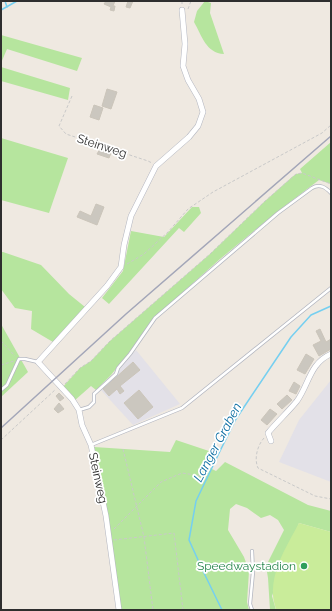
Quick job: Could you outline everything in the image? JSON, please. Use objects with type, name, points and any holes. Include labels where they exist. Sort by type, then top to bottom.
[{"type":"street","points":[[38,362],[121,268],[124,244],[131,216],[156,166],[189,137],[198,126],[203,112],[199,99],[188,80],[183,66],[185,44],[182,10]]},
{"type":"street","points":[[271,440],[268,434],[278,420],[297,401],[316,364],[331,354]]},
{"type":"street","name":"Steinweg","points":[[38,362],[72,398],[79,410],[82,425],[91,445],[110,541],[119,610]]},
{"type":"lane","points":[[79,410],[89,407],[94,402],[94,394],[116,374],[118,368],[130,354],[155,318],[278,213],[312,188],[315,186],[322,186],[331,193]]},
{"type":"lane","points":[[91,445],[182,408],[331,288]]},
{"type":"lane","points":[[1,390],[7,385],[18,359],[38,362]]},
{"type":"lane","points":[[252,551],[253,572],[250,604],[252,610]]},
{"type":"path","name":"Steinweg","points":[[72,96],[59,126],[66,134],[148,161],[156,166]]},
{"type":"path","points":[[121,268],[144,254],[168,232],[188,209],[213,192],[322,133],[331,125]]},
{"type":"path","points":[[1,440],[80,368],[91,361],[110,341],[210,254],[292,177],[300,173],[331,184]]},
{"type":"path","points":[[1,341],[18,359],[1,365]]},
{"type":"path","points":[[268,434],[258,449],[256,463],[258,468],[315,496],[331,499]]},
{"type":"path","points":[[123,449],[144,537],[153,610]]},
{"type":"path","points":[[108,534],[161,482],[182,473],[202,476]]},
{"type":"path","points":[[110,541],[174,533],[183,610]]},
{"type":"shaded area","points":[[136,350],[180,404],[133,425],[101,390]]},
{"type":"shaded area","points":[[331,380],[331,482],[279,462],[299,420]]},
{"type":"green space","points":[[205,1],[211,3],[210,13],[224,54],[213,51],[205,43],[194,22],[197,11]]},
{"type":"green space","points":[[1,35],[82,58],[77,71],[7,49],[1,63]]},
{"type":"green space","points":[[1,67],[70,88],[68,100],[1,81]]},
{"type":"green space","points":[[1,138],[68,158],[49,213],[1,200]]},
{"type":"green space","points":[[331,142],[331,184],[319,180],[220,259],[154,318],[136,344],[111,375],[96,390],[91,386],[74,401],[62,388],[80,368],[91,361],[110,341],[210,254],[292,177],[296,174],[302,173],[300,169]]},
{"type":"green space","points":[[192,207],[199,207],[201,213],[184,232],[179,228],[109,304],[102,298],[123,271],[131,231],[164,237]]},
{"type":"green space","points":[[1,252],[41,265],[69,294],[85,307],[53,342],[31,329],[32,311],[15,308],[1,289]]},
{"type":"green space","points":[[1,324],[28,372],[1,397]]},
{"type":"green space","points":[[176,440],[215,453],[208,467],[216,471],[225,462],[308,505],[331,511],[331,532],[299,523],[272,596],[276,610],[270,610],[266,566],[284,530],[278,520],[270,515],[261,518],[247,508],[236,504],[230,509],[228,530],[244,557],[249,571],[247,602],[249,610],[121,610],[108,516],[94,447],[170,452]]},
{"type":"green space","name":"Speedwaystadion","points":[[299,523],[331,532],[331,610],[276,610],[273,595],[275,576],[285,549]]},
{"type":"building","points":[[106,1],[115,1],[113,6],[115,6],[114,11],[110,10],[111,7],[104,4]]},
{"type":"building","points":[[128,1],[133,1],[130,8],[126,7]]},
{"type":"building","points":[[107,89],[117,92],[111,109],[102,106]]},
{"type":"building","points":[[94,105],[103,108],[99,120],[90,117]]},
{"type":"building","points":[[100,149],[111,153],[109,158],[97,154]]},
{"type":"building","points":[[96,204],[104,207],[97,225],[77,217],[80,211],[91,216]]},
{"type":"building","points":[[320,329],[326,342],[331,339],[331,349],[319,356],[313,345],[321,341],[316,331]]},
{"type":"building","points":[[306,354],[314,359],[305,374],[297,370]]},
{"type":"building","points":[[133,362],[140,370],[120,386],[124,391],[120,394],[117,389],[109,396],[103,389]]},
{"type":"building","points":[[294,382],[300,386],[296,394],[289,391]]},
{"type":"building","points":[[139,390],[153,407],[138,419],[124,403]]},
{"type":"building","points":[[59,393],[64,398],[60,401],[56,396]]},
{"type":"building","points":[[287,395],[292,400],[282,409],[277,404]]},
{"type":"building","points":[[59,403],[64,409],[58,413],[54,409]]},
{"type":"building","points":[[270,409],[277,414],[267,425],[261,420]]},
{"type":"waterway","points":[[5,1],[7,7]]},
{"type":"waterway","points":[[1,10],[17,1]]},
{"type":"waterway","name":"Langer Graben","points":[[222,610],[189,540],[196,501],[236,419],[291,337],[311,315],[331,306]]},
{"type":"railway","points":[[1,428],[126,314],[331,136]]},
{"type":"place","name":"Speedwaystadion","points":[[304,566]]}]
